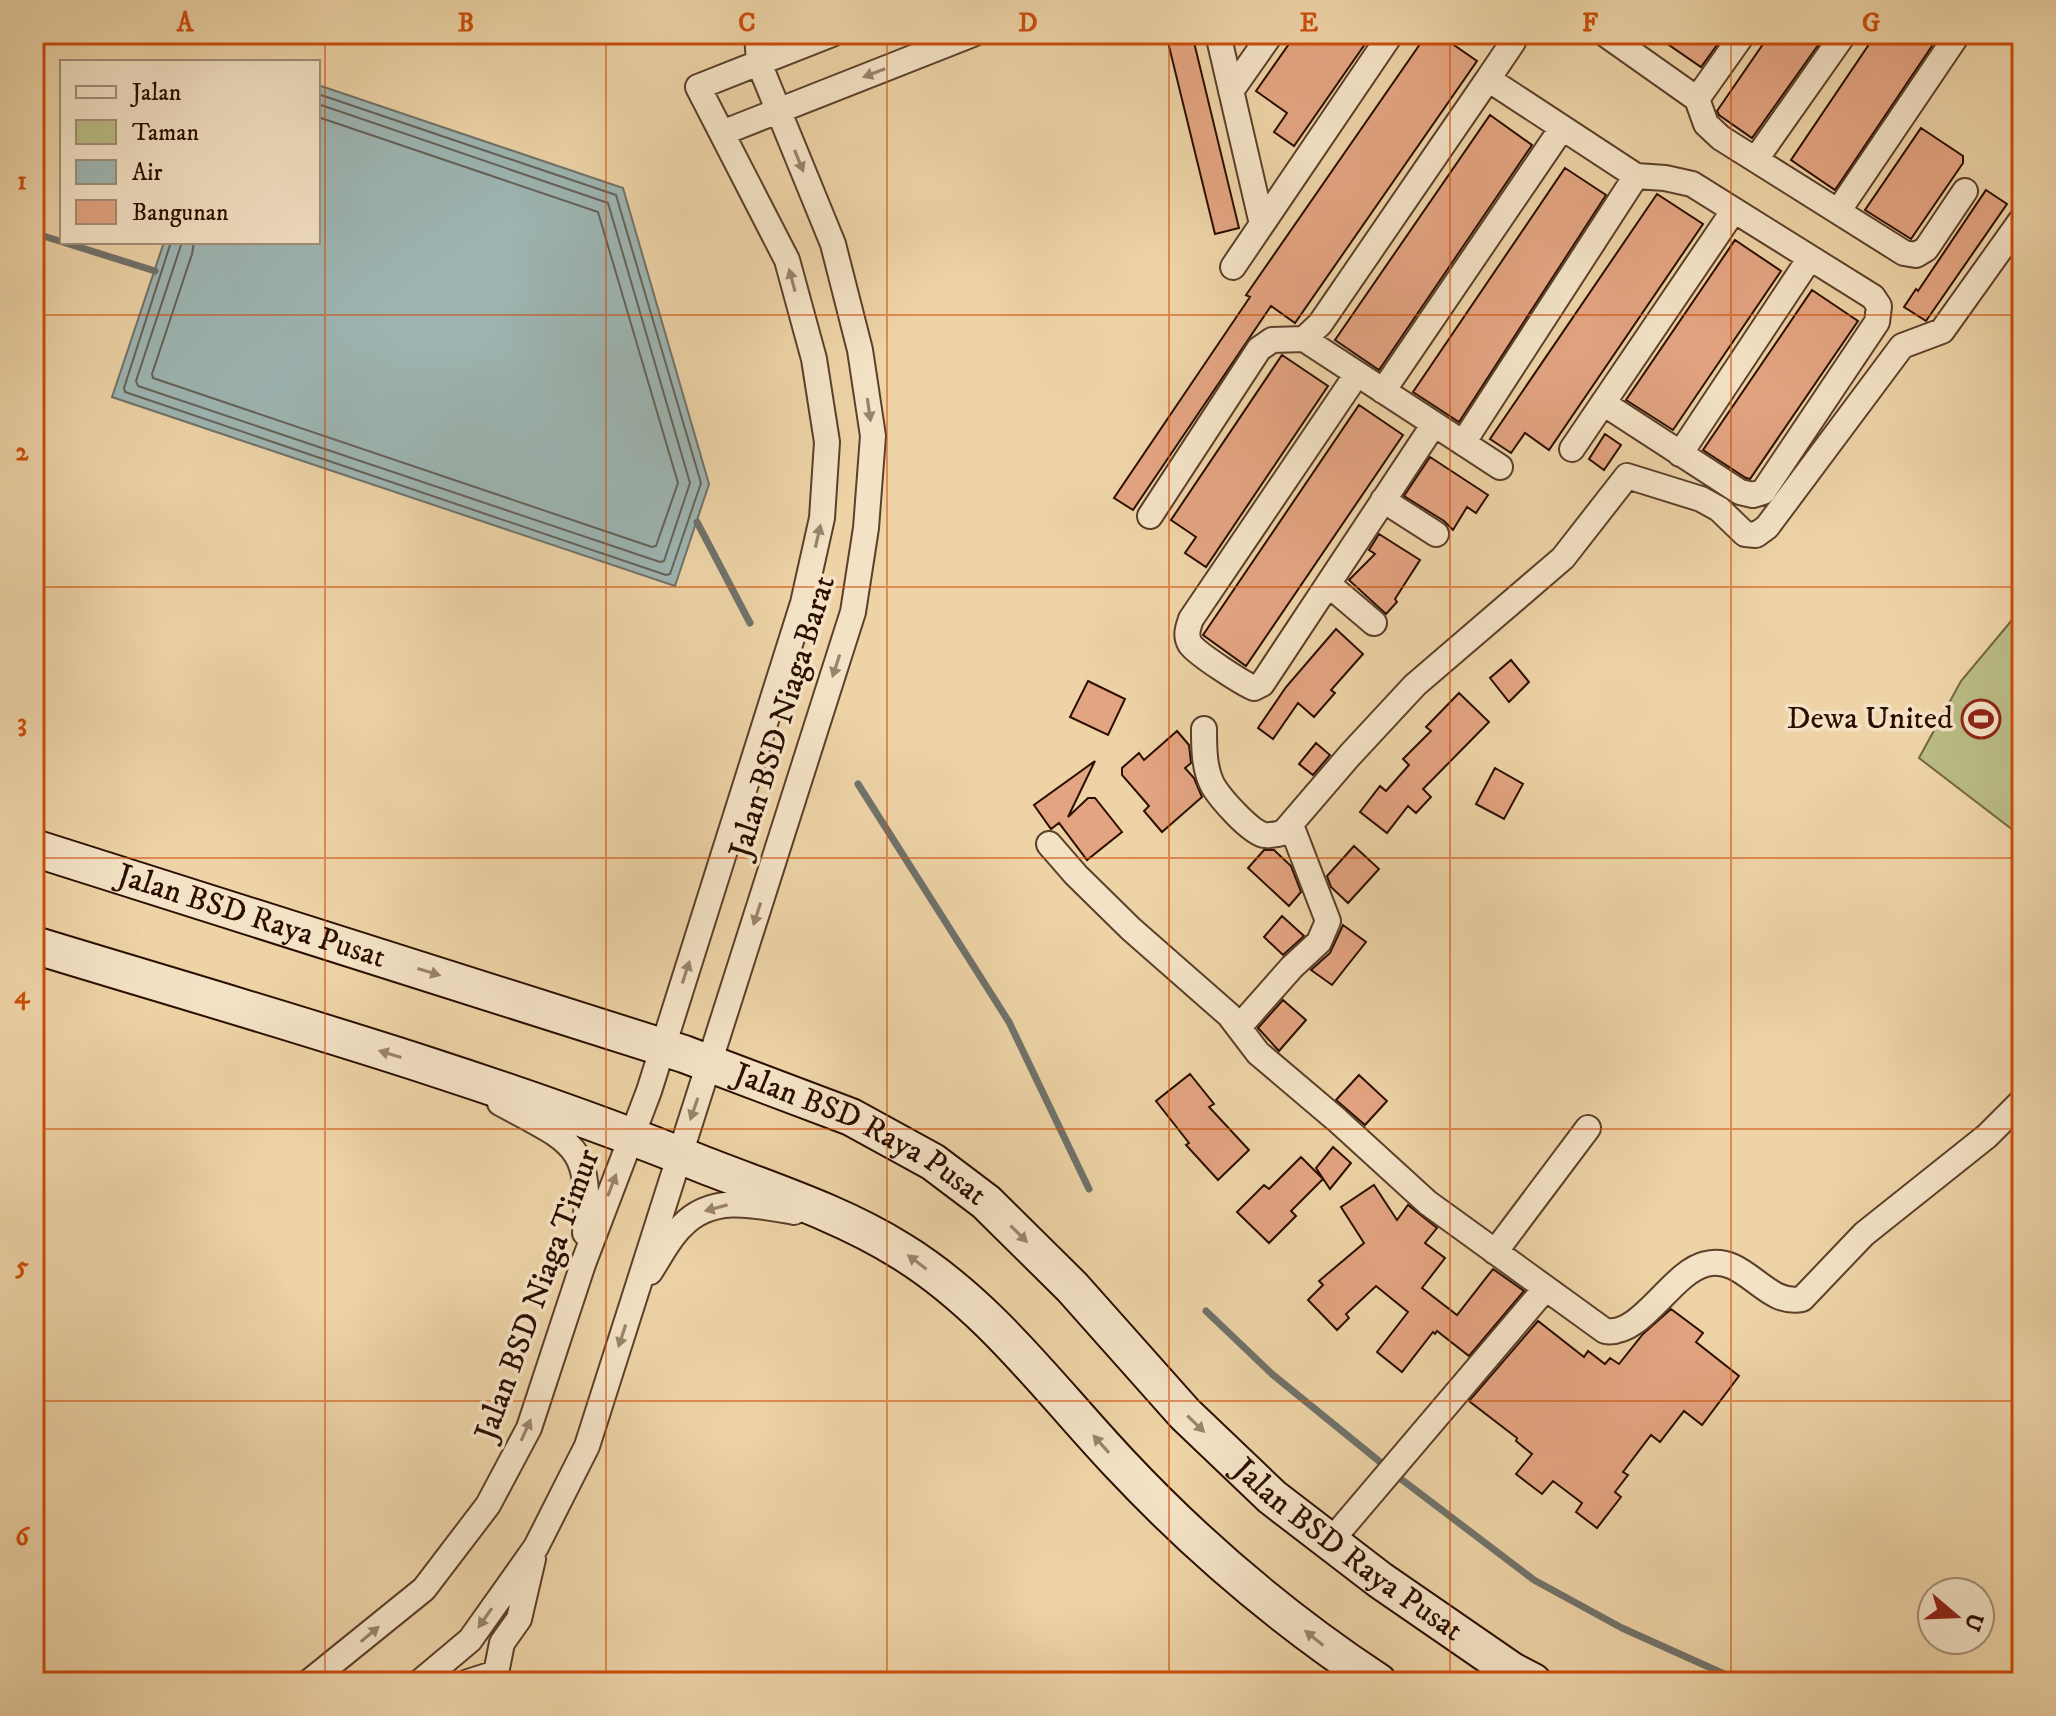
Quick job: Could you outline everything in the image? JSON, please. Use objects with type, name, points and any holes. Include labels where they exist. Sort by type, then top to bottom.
[{"type":"main road","name":"Jalan BSD Raya Pusat","points":[[34,848],[662,1046],[851,1117],[933,1162],[986,1202],[1072,1287],[1185,1414],[1272,1497],[1380,1580],[1512,1671],[1533,1682]]},
{"type":"main road","points":[[34,945],[437,1068],[631,1136],[847,1222],[902,1251],[954,1290],[1021,1353],[1121,1465],[1212,1555],[1328,1649],[1378,1682]]},
{"type":"street","name":"Jalan BSD Niaga Barat","points":[[679,1155],[853,612],[866,528],[873,436],[860,350],[833,244],[759,63],[757,34]]},
{"type":"street","points":[[759,63],[832,34]]},
{"type":"street","points":[[722,133],[973,34]]},
{"type":"street","points":[[1218,34],[1262,224]]},
{"type":"street","points":[[1231,91],[1271,34]]},
{"type":"street","points":[[1233,267],[1391,34]]},
{"type":"street","points":[[1697,99],[1743,34]]},
{"type":"street","points":[[1756,159],[1844,34]]},
{"type":"street","points":[[1839,210],[1958,34]]},
{"type":"street","points":[[1304,339],[1320,324],[1488,79],[1512,37]]},
{"type":"street","points":[[1621,39],[1697,99],[1706,124],[1721,138],[1904,253],[1916,255],[1926,249],[1965,191]]},
{"type":"street","name":"Jalan BSD Niaga Barat","points":[[631,1136],[803,603],[822,518],[827,442],[814,359],[787,260],[698,87],[759,63]]},
{"type":"street","points":[[1488,79],[1636,176],[1692,184],[1873,297],[1879,306],[1877,322],[1763,492],[1753,495],[1740,492],[1603,403]]},
{"type":"street","points":[[1383,391],[1562,128]]},
{"type":"street","points":[[1463,443],[1636,176]]},
{"type":"street","points":[[1572,449],[1734,210]]},
{"type":"street","points":[[1204,729],[1208,771],[1213,786],[1229,806],[1263,835],[1283,833],[1415,685],[1563,558],[1627,476],[1701,499],[1719,509],[1745,534],[1756,535],[1767,527],[1902,346],[1942,331],[2022,219]]},
{"type":"street","points":[[1680,454],[1810,258]]},
{"type":"street","points":[[1150,516],[1259,349],[1272,340],[1304,339],[1500,467]]},
{"type":"street","points":[[1357,374],[1191,619],[1186,632],[1191,645],[1254,688],[1262,684],[1434,424]]},
{"type":"street","points":[[1383,500],[1436,534]]},
{"type":"street","points":[[1328,584],[1374,623]]},
{"type":"street","points":[[1239,1027],[1292,967],[1319,942],[1328,921],[1291,825]]},
{"type":"street","points":[[1049,844],[1131,929],[1239,1027],[1258,1053],[1428,1203],[1594,1325],[1613,1332],[1631,1324],[1689,1272],[1704,1264],[1737,1267],[1772,1293],[1786,1299],[1802,1299],[1864,1234],[1987,1136],[2022,1101]]},
{"type":"street","points":[[437,1068],[565,1139],[583,1164],[588,1195],[583,1264]]},
{"type":"street","points":[[1495,1252],[1588,1128]]},
{"type":"street","name":"Jalan BSD Niaga Timur","points":[[309,1682],[424,1589],[488,1505],[529,1428],[583,1264],[631,1136]]},
{"type":"street","points":[[420,1682],[470,1640],[536,1547],[587,1446],[679,1155]]},
{"type":"street","points":[[634,1297],[682,1225],[708,1208],[743,1202],[847,1222]]},
{"type":"street","points":[[1330,1542],[1545,1289]]},
{"type":"street","points":[[468,1682],[501,1677],[502,1643],[519,1619],[536,1547]]},
{"type":"green space","name":"Dewa United","points":[[2022,608],[2022,837],[1919,758],[1961,681]]},
{"type":"water","points":[[320,86],[623,188],[709,484],[675,586],[112,397],[163,244],[320,244]]},
{"type":"building","points":[[1166,34],[1192,34],[1239,228],[1215,234]]},
{"type":"building","points":[[1296,34],[1372,34],[1294,146],[1274,132],[1287,113],[1256,91]]},
{"type":"building","points":[[1427,34],[1438,34],[1477,61],[1295,323],[1271,306],[1133,510],[1114,498],[1250,297],[1246,295]]},
{"type":"building","points":[[1653,34],[1725,34],[1701,67]]},
{"type":"building","points":[[1770,34],[1826,34],[1752,138],[1717,111]]},
{"type":"building","points":[[1876,34],[1940,34],[1835,190],[1791,160]]},
{"type":"building","points":[[1490,115],[1532,145],[1379,370],[1335,340]]},
{"type":"building","points":[[1921,128],[1963,156],[1963,163],[1911,239],[1865,210]]},
{"type":"building","points":[[1565,168],[1606,195],[1459,422],[1413,392]]},
{"type":"building","points":[[1986,190],[2007,204],[1926,321],[1904,307]]},
{"type":"building","points":[[1657,194],[1703,224],[1549,450],[1525,433],[1511,453],[1490,439]]},
{"type":"building","points":[[1735,240],[1781,271],[1673,430],[1626,400]]},
{"type":"building","points":[[1812,290],[1858,321],[1750,479],[1746,478],[1703,450]]},
{"type":"building","points":[[1282,355],[1328,386],[1206,567],[1185,553],[1196,537],[1171,520]]},
{"type":"building","points":[[1359,405],[1403,435],[1246,666],[1203,635]]},
{"type":"building","points":[[1605,434],[1621,445],[1604,470],[1589,459]]},
{"type":"building","points":[[1430,457],[1488,495],[1476,513],[1467,507],[1453,530],[1404,496]]},
{"type":"building","points":[[1379,534],[1420,560],[1395,599],[1397,602],[1386,614],[1349,580],[1375,554],[1369,550]]},
{"type":"building","points":[[1336,629],[1363,654],[1331,690],[1335,693],[1314,717],[1298,703],[1273,739],[1258,728],[1286,687]]},
{"type":"building","points":[[1511,660],[1529,682],[1509,702],[1490,678]]},
{"type":"building","points":[[1088,681],[1125,699],[1108,735],[1070,717]]},
{"type":"building","points":[[1459,693],[1489,722],[1423,789],[1431,797],[1416,813],[1408,806],[1387,833],[1360,812],[1380,786],[1386,791],[1409,765],[1403,759],[1431,731],[1426,727]]},
{"type":"building","points":[[1177,731],[1189,745],[1191,763],[1185,768],[1194,778],[1202,797],[1162,832],[1144,811],[1149,806],[1122,775],[1122,768],[1139,753],[1144,760]]},
{"type":"building","points":[[1316,743],[1330,755],[1313,775],[1299,764]]},
{"type":"building","points":[[1095,761],[1068,817],[1088,798],[1095,798],[1122,832],[1087,860],[1059,823],[1051,829],[1034,805]]},
{"type":"building","points":[[1495,768],[1523,784],[1504,819],[1476,804]]},
{"type":"building","points":[[1354,846],[1379,869],[1348,903],[1331,887],[1327,876]]},
{"type":"building","points":[[1264,850],[1274,850],[1291,866],[1301,892],[1289,906],[1248,868]]},
{"type":"building","points":[[1282,916],[1304,936],[1283,955],[1264,937]]},
{"type":"building","points":[[1343,925],[1366,942],[1332,985],[1311,970],[1330,953]]},
{"type":"building","points":[[1283,1000],[1306,1020],[1279,1051],[1258,1028]]},
{"type":"building","points":[[1190,1074],[1214,1104],[1209,1107],[1249,1150],[1218,1180],[1186,1145],[1189,1143],[1156,1101]]},
{"type":"building","points":[[1359,1075],[1387,1101],[1365,1125],[1336,1100]]},
{"type":"building","points":[[1333,1147],[1351,1163],[1330,1189],[1316,1168]]},
{"type":"building","points":[[1301,1157],[1323,1179],[1291,1211],[1296,1216],[1269,1243],[1237,1212],[1264,1185],[1269,1189]]},
{"type":"building","points":[[1374,1185],[1397,1220],[1408,1205],[1437,1228],[1425,1243],[1445,1258],[1422,1288],[1457,1315],[1493,1269],[1524,1291],[1469,1356],[1437,1331],[1402,1372],[1377,1352],[1408,1312],[1376,1286],[1346,1314],[1349,1318],[1337,1330],[1308,1300],[1323,1285],[1319,1281],[1364,1243],[1341,1207]]},
{"type":"building","points":[[1671,1309],[1703,1333],[1696,1342],[1739,1376],[1702,1425],[1684,1411],[1660,1442],[1651,1435],[1623,1472],[1628,1475],[1615,1492],[1621,1497],[1597,1528],[1576,1512],[1582,1503],[1553,1481],[1542,1494],[1516,1474],[1532,1454],[1516,1441],[1517,1438],[1469,1401],[1538,1321],[1584,1357],[1588,1351],[1605,1364],[1610,1358],[1619,1364],[1643,1334]]},
{"type":"waterway","points":[[34,233],[60,241]]},
{"type":"waterway","points":[[69,244],[155,271]]},
{"type":"waterway","points":[[697,522],[750,623]]},
{"type":"waterway","points":[[858,784],[1009,1022],[1089,1189]]},
{"type":"waterway","points":[[1206,1311],[1272,1374],[1401,1479],[1534,1580],[1622,1628],[1742,1682]]},
{"type":"place","name":"Dewa United","points":[[1981,719]]}]
